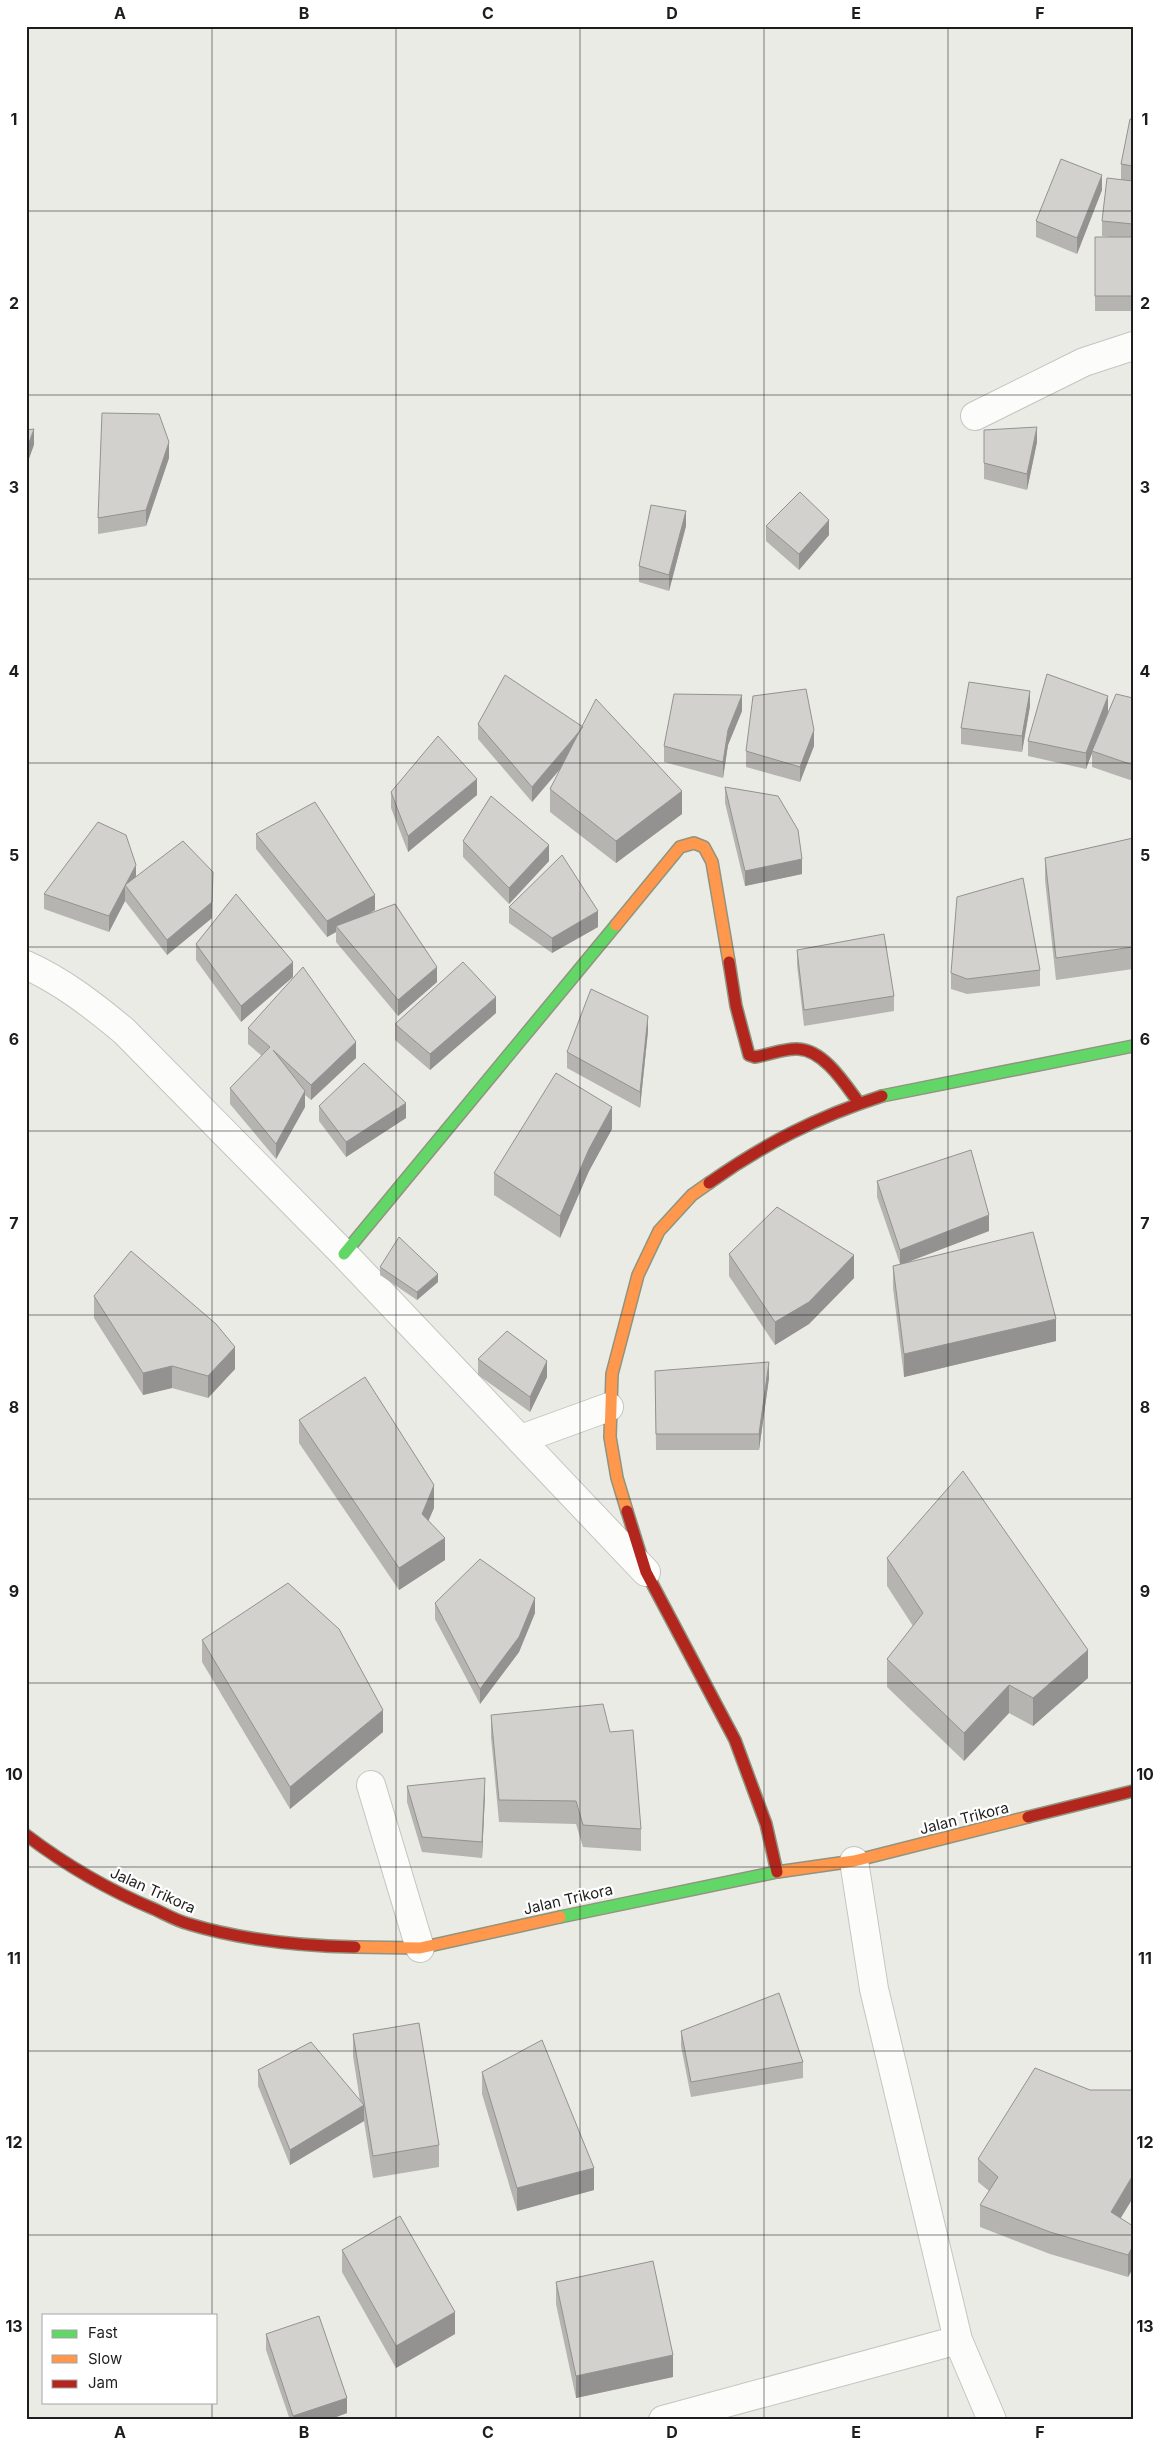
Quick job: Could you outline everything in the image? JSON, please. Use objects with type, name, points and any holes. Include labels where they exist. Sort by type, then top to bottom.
[{"type":"street","points":[[975,416],[1084,362],[1133,346]]},
{"type":"street","points":[[344,1254],[680,847],[694,843],[704,847],[712,862],[736,1006],[750,1056],[756,1058],[800,1049],[816,1056],[832,1069],[859,1103]]},
{"type":"street","points":[[26,965],[41,971],[90,1003],[124,1031],[344,1254],[646,1572]]},
{"type":"street","points":[[777,1872],[766,1824],[735,1740],[646,1572],[617,1478],[610,1436],[609,1407],[612,1374],[635,1284],[659,1231],[692,1195],[740,1160],[784,1134],[838,1110],[892,1093],[1133,1046]]},
{"type":"street","points":[[521,1439],[609,1407]]},
{"type":"street","points":[[371,1784],[420,1948]]},
{"type":"street","name":"Jalan Trikora","points":[[26,1835],[64,1864],[118,1894],[188,1924],[242,1936],[315,1946],[420,1948],[644,1898],[777,1872],[854,1861],[1133,1791]]},
{"type":"street","points":[[854,1861],[874,1989],[958,2340],[992,2420]]},
{"type":"street","points":[[663,2420],[741,2410],[958,2340]]},
{"type":"building","points":[[1130,119],[1133,119],[1133,166],[1121,164]]},
{"type":"building","points":[[1061,159],[1102,175],[1077,238],[1036,221]]},
{"type":"building","points":[[1107,178],[1133,181],[1133,224],[1102,221]]},
{"type":"building","points":[[1095,237],[1133,237],[1133,296],[1095,296]]},
{"type":"building","points":[[102,413],[159,414],[169,442],[146,510],[98,518]]},
{"type":"building","points":[[1037,427],[1027,474],[984,463],[984,430]]},
{"type":"building","points":[[34,429],[26,451],[26,430]]},
{"type":"building","points":[[800,492],[829,520],[799,554],[766,526]]},
{"type":"building","points":[[651,505],[686,511],[669,575],[639,566]]},
{"type":"building","points":[[1047,674],[1108,696],[1086,753],[1028,741]]},
{"type":"building","points":[[505,675],[583,727],[532,787],[478,724]]},
{"type":"building","points":[[969,682],[1030,691],[1022,736],[961,728]]},
{"type":"building","points":[[806,689],[814,730],[800,767],[746,751],[753,696]]},
{"type":"building","points":[[674,694],[742,695],[728,730],[723,762],[664,746]]},
{"type":"building","points":[[1116,694],[1133,698],[1133,765],[1092,751]]},
{"type":"building","points":[[596,699],[682,791],[616,841],[550,789]]},
{"type":"building","points":[[438,736],[477,779],[408,836],[391,792]]},
{"type":"building","points":[[725,787],[778,796],[798,830],[802,859],[745,871]]},
{"type":"building","points":[[491,796],[549,845],[509,888],[463,841]]},
{"type":"building","points":[[315,802],[375,895],[327,921],[256,834]]},
{"type":"building","points":[[98,822],[126,835],[136,865],[109,916],[44,894]]},
{"type":"building","points":[[1133,838],[1133,947],[1056,958],[1045,858]]},
{"type":"building","points":[[183,841],[213,872],[212,902],[167,940],[125,885]]},
{"type":"building","points":[[562,855],[598,911],[552,938],[509,907]]},
{"type":"building","points":[[1023,878],[1040,970],[967,979],[951,973],[957,897]]},
{"type":"building","points":[[236,894],[293,962],[241,1006],[196,944]]},
{"type":"building","points":[[395,904],[437,967],[398,1000],[336,926]]},
{"type":"building","points":[[884,934],[894,996],[804,1010],[797,950]]},
{"type":"building","points":[[463,962],[496,997],[430,1054],[395,1024]]},
{"type":"building","points":[[303,967],[356,1042],[311,1085],[273,1050],[305,1091],[276,1144],[230,1088],[270,1047],[248,1028]]},
{"type":"building","points":[[591,989],[648,1016],[640,1092],[567,1052]]},
{"type":"building","points":[[364,1063],[406,1103],[346,1142],[319,1106]]},
{"type":"building","points":[[556,1073],[612,1107],[589,1149],[560,1216],[494,1173]]},
{"type":"building","points":[[971,1150],[989,1215],[900,1250],[877,1181]]},
{"type":"building","points":[[777,1207],[854,1255],[809,1302],[775,1322],[729,1254]]},
{"type":"building","points":[[1033,1232],[1056,1319],[904,1354],[893,1266]]},
{"type":"building","points":[[399,1237],[438,1274],[417,1292],[380,1267]]},
{"type":"building","points":[[131,1251],[216,1324],[235,1347],[208,1376],[172,1366],[143,1373],[94,1296]]},
{"type":"building","points":[[507,1331],[547,1361],[530,1397],[478,1359]]},
{"type":"building","points":[[769,1362],[759,1434],[656,1434],[655,1371]]},
{"type":"building","points":[[365,1377],[434,1485],[422,1514],[445,1538],[399,1568],[299,1420]]},
{"type":"building","points":[[963,1471],[1088,1650],[1033,1698],[1009,1685],[964,1733],[887,1659],[923,1613],[887,1558]]},
{"type":"building","points":[[480,1559],[535,1598],[519,1637],[480,1689],[435,1603]]},
{"type":"building","points":[[288,1583],[339,1629],[383,1710],[290,1787],[202,1640]]},
{"type":"building","points":[[603,1704],[610,1732],[633,1730],[641,1829],[583,1825],[576,1801],[499,1800],[491,1715]]},
{"type":"building","points":[[485,1778],[482,1842],[422,1837],[407,1786]]},
{"type":"building","points":[[779,1993],[803,2062],[691,2082],[681,2031]]},
{"type":"building","points":[[419,2023],[439,2145],[373,2156],[353,2034]]},
{"type":"building","points":[[542,2040],[594,2168],[517,2188],[482,2072]]},
{"type":"building","points":[[311,2042],[364,2105],[290,2150],[258,2070]]},
{"type":"building","points":[[1035,2068],[1090,2090],[1133,2090],[1133,2175],[1111,2212],[1133,2226],[1133,2246],[1128,2255],[1050,2232],[980,2205],[998,2177],[978,2159]]},
{"type":"building","points":[[400,2216],[455,2312],[396,2346],[342,2250]]},
{"type":"building","points":[[653,2261],[673,2355],[576,2376],[556,2282]]},
{"type":"building","points":[[319,2316],[347,2398],[293,2416],[266,2334]]},
{"type":"traffic: fast","points":[[344,1254],[616,925]]},
{"type":"traffic: fast","points":[[882,1096],[1133,1046]]},
{"type":"traffic: fast","points":[[560,1917],[777,1872]]},
{"type":"traffic: slow","points":[[616,925],[680,847],[694,843],[704,847],[712,862],[729,962]]},
{"type":"traffic: slow","points":[[627,1511],[617,1478],[610,1437],[612,1374],[638,1275],[659,1231],[692,1195],[709,1183]]},
{"type":"traffic: slow","points":[[777,1872],[854,1861],[1028,1817]]},
{"type":"traffic: slow","points":[[355,1947],[420,1948],[560,1917]]},
{"type":"traffic: jam","points":[[729,962],[736,1006],[749,1055],[755,1057],[793,1049],[808,1051],[817,1055],[833,1069],[859,1103]]},
{"type":"traffic: jam","points":[[709,1183],[750,1156],[813,1122],[882,1096]]},
{"type":"traffic: jam","points":[[627,1511],[646,1572],[735,1740],[766,1824],[777,1872]]},
{"type":"traffic: jam","points":[[1028,1817],[1133,1791]]},
{"type":"traffic: jam","points":[[26,1835],[72,1867],[103,1885],[185,1923],[209,1930],[271,1941],[355,1947]]}]
